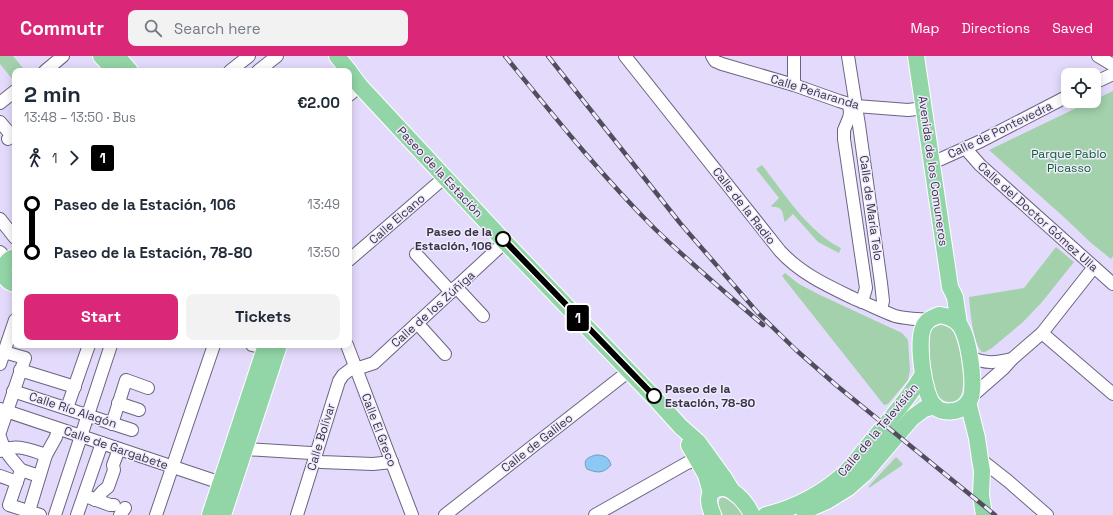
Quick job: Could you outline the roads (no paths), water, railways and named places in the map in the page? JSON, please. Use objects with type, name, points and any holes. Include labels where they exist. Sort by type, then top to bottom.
[{"type":"main road","points":[[101,56],[121,64]]},
{"type":"main road","name":"Paseo de la Estación","points":[[337,56],[347,68]]},
{"type":"main road","name":"Avenida de los Comuneros","points":[[916,56],[950,286],[956,303],[959,324],[967,343],[972,377],[969,399]]},
{"type":"main road","name":"Paseo de la Estación","points":[[355,90],[445,177],[681,427],[698,442],[732,491],[748,507],[752,515]]},
{"type":"main road","points":[[6,254],[7,261],[4,264],[3,269],[6,278]]},
{"type":"main road","name":"Avenida de los Comuneros","points":[[920,337],[923,328],[934,318],[945,304],[950,286]]},
{"type":"main road","points":[[934,318],[952,318],[959,324]]},
{"type":"main road","points":[[920,337],[923,374],[927,391],[935,406],[946,411],[954,411],[963,407],[969,399]]},
{"type":"main road","points":[[210,515],[245,449],[268,348]]},
{"type":"main road","points":[[223,515],[226,485],[268,348]]},
{"type":"main road","name":"Calle de la Televisión","points":[[766,515],[794,506],[808,499],[839,478],[857,460],[910,395],[923,374]]},
{"type":"main road","points":[[969,399],[982,471],[981,496],[984,515]]},
{"type":"main road","name":"Calle de la Televisión","points":[[795,515],[828,500],[848,488],[866,473],[912,418],[924,409],[935,406]]},
{"type":"main road","name":"Paseo de la Estación","points":[[681,427],[688,444],[706,475],[710,507]]},
{"type":"main road","points":[[710,507],[718,488],[724,488],[732,491]]},
{"type":"street","points":[[49,68],[63,56]]},
{"type":"street","points":[[234,68],[249,56]]},
{"type":"street","points":[[262,68],[277,56]]},
{"type":"street","name":"Calle de la Radio","points":[[625,56],[780,252],[789,261],[814,279],[862,302],[896,316],[909,319],[934,318]]},
{"type":"street","name":"Calle Peñaranda","points":[[712,56],[715,61],[722,64],[794,85],[852,105],[908,110],[924,108]]},
{"type":"street","points":[[794,56],[794,85]]},
{"type":"street","points":[[848,56],[852,105],[844,130],[844,139],[866,288],[862,302]]},
{"type":"street","points":[[1098,56],[1113,65]]},
{"type":"street","points":[[1101,80],[1113,74]]},
{"type":"street","points":[[0,103],[12,93]]},
{"type":"street","name":"Calle de Pontevedra","points":[[932,163],[1061,100]]},
{"type":"street","name":"Calle de María Telo","points":[[852,105],[883,295],[881,310]]},
{"type":"street","points":[[0,122],[12,136],[8,139]]},
{"type":"street","name":"Calle del Doctor Gómez Ulla","points":[[965,148],[980,165],[1113,284]]},
{"type":"street","name":"Calle Elcano","points":[[352,257],[445,177]]},
{"type":"street","points":[[0,219],[12,234]]},
{"type":"street","name":"Calle de los Zúñiga","points":[[356,367],[374,363],[505,242]]},
{"type":"street","points":[[416,254],[453,290],[483,316]]},
{"type":"street","points":[[969,399],[1042,333],[1094,268]]},
{"type":"street","name":"Calle de la Radio","points":[[896,316],[920,337]]},
{"type":"street","points":[[417,323],[445,354]]},
{"type":"street","points":[[0,364],[12,329]]},
{"type":"street","points":[[1042,333],[1112,390]]},
{"type":"street","points":[[67,408],[87,348]]},
{"type":"street","points":[[55,515],[110,348]]},
{"type":"street","points":[[156,515],[213,348]]},
{"type":"street","name":"Calle El Greco","points":[[348,348],[412,515]]},
{"type":"street","points":[[0,432],[3,410],[13,391],[24,358],[4,352]]},
{"type":"street","points":[[969,357],[986,363],[996,363],[1012,359]]},
{"type":"street","name":"Calle Bolívar","points":[[297,515],[338,381],[343,375],[356,367]]},
{"type":"street","points":[[20,370],[75,387]]},
{"type":"street","name":"Calle de Galileo","points":[[445,515],[629,371]]},
{"type":"street","points":[[112,424],[126,380],[148,388]]},
{"type":"street","name":"Calle Río Alagón","points":[[13,391],[132,430]]},
{"type":"street","points":[[118,403],[139,410]]},
{"type":"street","name":"Calle de Gargabete","points":[[3,410],[226,485]]},
{"type":"street","points":[[0,437],[2,450],[10,458],[19,476],[9,505],[35,513],[39,476],[46,455],[56,437],[58,429]]},
{"type":"street","points":[[77,515],[102,443]]},
{"type":"street","points":[[2,450],[18,446],[46,455]]},
{"type":"street","points":[[95,500],[108,487],[114,470],[113,465],[119,449]]},
{"type":"street","points":[[245,449],[311,452],[315,459],[320,462],[373,464],[392,462]]},
{"type":"street","points":[[980,459],[1047,515]]},
{"type":"street","points":[[595,515],[687,463],[698,460]]},
{"type":"street","points":[[0,476],[39,476]]},
{"type":"street","points":[[83,496],[120,509]]},
{"type":"water","points":[[596,455],[606,457],[611,465],[600,472],[587,469],[585,463],[587,459]]},
{"type":"railway","points":[[505,56],[577,144],[634,208],[681,253],[763,325]]},
{"type":"railway","points":[[548,56],[680,223],[758,313],[796,350],[836,385],[995,515]]},
{"type":"place","name":"Paseo de la Estación, 106","points":[[503,239]]},
{"type":"place","name":"Paseo de la Estación, 78-80","points":[[654,396]]},
{"type":"park label","name":"Parque Pablo Picasso","points":[[1069,161]]}]
